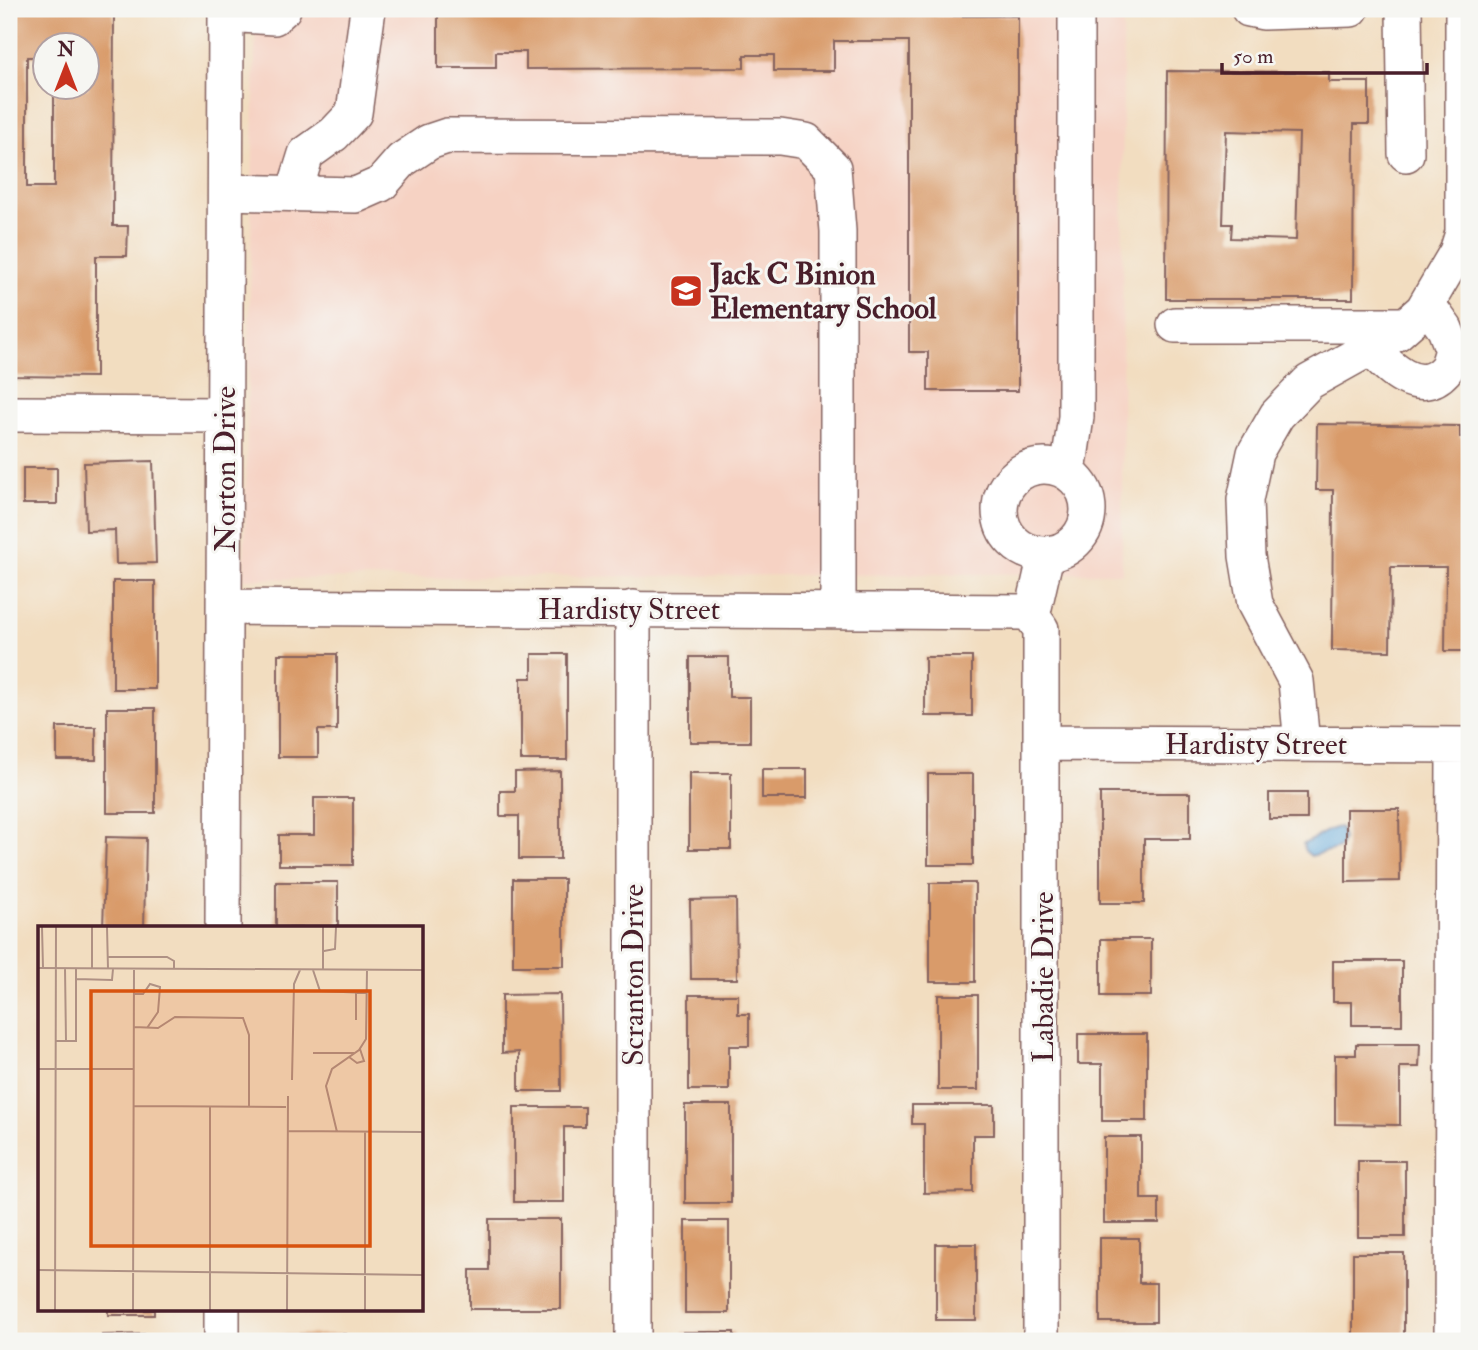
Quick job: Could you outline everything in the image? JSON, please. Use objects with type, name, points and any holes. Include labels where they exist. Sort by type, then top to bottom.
[{"type":"street","points":[[226,11],[274,16],[283,9]]},
{"type":"street","points":[[295,193],[306,154],[334,134],[354,113],[368,9]]},
{"type":"street","points":[[1068,472],[1076,417],[1076,9]]},
{"type":"street","points":[[1249,9],[1263,12],[1351,9]]},
{"type":"street","points":[[1404,9],[1406,154]]},
{"type":"street","points":[[1302,744],[1296,681],[1255,604],[1247,556],[1245,500],[1255,453],[1277,415],[1309,382],[1370,347],[1416,315],[1457,252],[1463,233],[1463,9]]},
{"type":"street","name":"Norton Drive","points":[[223,926],[226,11]]},
{"type":"street","points":[[226,192],[356,195],[381,184],[402,160],[429,142],[447,136],[780,136],[806,141],[834,168],[838,610]]},
{"type":"street","points":[[1175,325],[1416,315],[1445,329],[1453,349],[1445,370],[1427,380],[1410,380],[1391,370],[1370,347]]},
{"type":"street","points":[[9,414],[225,415]]},
{"type":"street","points":[[1046,467],[1068,472],[1086,494],[1087,521],[1072,545],[1046,555],[1019,547],[1008,537],[1001,523],[1003,493],[1011,480],[1024,471],[1046,467]]},
{"type":"street","points":[[1032,616],[1046,555]]},
{"type":"street","name":"Hardisty Street","points":[[225,607],[1024,612],[1032,616]]},
{"type":"street","name":"Scranton Drive","points":[[633,608],[633,1341]]},
{"type":"street","name":"Labadie Drive","points":[[1032,616],[1041,629],[1044,743],[1041,1341]]},
{"type":"street","name":"Hardisty Street","points":[[1044,743],[1462,745]]},
{"type":"street","points":[[1452,1341],[1462,745]]},
{"type":"street","points":[[222,1312],[222,1341]]},
{"type":"shaded area","name":"Jack C Binion Elementary School","points":[[256,9],[1123,9],[1122,573],[244,579]]},
{"type":"water","points":[[1340,827],[1343,839],[1340,848],[1311,856],[1305,851],[1303,844],[1330,829]]},
{"type":"building","points":[[9,9],[114,9],[113,226],[128,226],[127,256],[96,256],[96,377],[9,376]],"holes":[[[32,32],[102,32],[102,102],[54,102],[54,187],[27,187],[27,57],[32,57]]]},
{"type":"building","points":[[438,9],[937,9],[937,16],[1018,16],[1018,391],[928,391],[928,352],[909,352],[909,41],[834,41],[834,71],[774,71],[774,55],[744,55],[744,68],[526,69],[526,52],[496,52],[496,68],[438,68]]},
{"type":"building","points":[[1167,71],[1329,72],[1329,82],[1369,82],[1369,124],[1354,124],[1353,299],[1166,299]],"holes":[[[1226,131],[1299,133],[1296,240],[1231,238],[1232,224],[1223,224]]]},
{"type":"building","points":[[1317,424],[1460,426],[1460,437],[1469,437],[1469,651],[1445,651],[1446,567],[1391,567],[1390,651],[1332,650],[1333,490],[1316,490]]},
{"type":"building","points":[[153,461],[156,563],[116,564],[115,530],[86,531],[84,463]]},
{"type":"building","points":[[23,468],[57,468],[57,504],[23,504]]},
{"type":"building","points":[[113,581],[155,581],[155,689],[113,689]]},
{"type":"building","points":[[278,654],[337,654],[337,730],[318,730],[318,757],[278,757]]},
{"type":"building","points":[[532,654],[567,654],[567,760],[521,760],[521,678],[532,678]]},
{"type":"building","points":[[690,657],[729,657],[729,697],[750,697],[750,742],[690,742]]},
{"type":"building","points":[[925,657],[972,657],[972,716],[925,716]]},
{"type":"building","points":[[107,708],[155,708],[155,813],[107,813]]},
{"type":"building","points":[[57,727],[96,727],[96,760],[57,760]]},
{"type":"building","points":[[762,769],[807,769],[807,798],[762,798]]},
{"type":"building","points":[[560,771],[560,859],[519,859],[519,816],[500,816],[500,791],[515,791],[515,772]]},
{"type":"building","points":[[689,773],[731,773],[731,849],[689,849]]},
{"type":"building","points":[[928,774],[973,774],[973,865],[928,865]]},
{"type":"building","points":[[1100,793],[1190,793],[1190,839],[1144,839],[1144,903],[1100,903]]},
{"type":"building","points":[[1269,793],[1307,793],[1307,819],[1269,819]]},
{"type":"building","points":[[314,798],[353,798],[353,865],[279,865],[279,835],[314,835]]},
{"type":"building","points":[[1346,809],[1399,809],[1400,881],[1346,882]]},
{"type":"building","points":[[106,837],[146,838],[144,926],[103,926]]},
{"type":"building","points":[[513,879],[564,879],[564,966],[513,966]]},
{"type":"building","points":[[276,882],[338,882],[338,926],[276,926]]},
{"type":"building","points":[[930,883],[975,883],[975,982],[930,982]]},
{"type":"building","points":[[736,899],[737,979],[691,979],[690,900]]},
{"type":"building","points":[[1101,939],[1151,939],[1151,996],[1101,996]]},
{"type":"building","points":[[1333,961],[1402,961],[1402,1025],[1352,1025],[1352,1002],[1333,1002]]},
{"type":"building","points":[[560,994],[561,1091],[519,1091],[519,1052],[502,1053],[502,995]]},
{"type":"building","points":[[689,995],[738,995],[738,1014],[749,1014],[749,1046],[729,1046],[729,1090],[689,1090]]},
{"type":"building","points":[[938,995],[978,995],[978,1090],[938,1090]]},
{"type":"building","points":[[1078,1034],[1147,1034],[1147,1121],[1102,1121],[1102,1064],[1078,1064]]},
{"type":"building","points":[[1356,1044],[1420,1044],[1419,1067],[1400,1067],[1400,1125],[1335,1124],[1335,1055],[1356,1055]]},
{"type":"building","points":[[685,1105],[731,1105],[731,1203],[685,1203]]},
{"type":"building","points":[[912,1105],[994,1105],[994,1135],[973,1135],[973,1192],[924,1193],[924,1124],[912,1124]]},
{"type":"building","points":[[514,1107],[585,1107],[585,1127],[564,1127],[564,1202],[514,1202]]},
{"type":"building","points":[[1104,1137],[1141,1137],[1141,1199],[1159,1199],[1159,1223],[1104,1223]]},
{"type":"building","points":[[1358,1161],[1405,1161],[1405,1237],[1358,1237]]},
{"type":"building","points":[[489,1219],[561,1219],[561,1309],[470,1309],[470,1270],[489,1270]]},
{"type":"building","points":[[685,1221],[729,1221],[729,1313],[685,1313]]},
{"type":"building","points":[[1100,1238],[1139,1238],[1139,1283],[1156,1283],[1156,1322],[1100,1322]]},
{"type":"building","points":[[936,1244],[976,1244],[976,1320],[936,1320]]},
{"type":"building","points":[[1353,1253],[1404,1253],[1404,1338],[1353,1338]]},
{"type":"building","points":[[108,1312],[154,1312],[154,1315],[108,1315]]},
{"type":"building","points":[[683,1332],[734,1332],[734,1341],[683,1341]]},
{"type":"building","points":[[155,1334],[155,1341],[102,1341],[102,1335]]},
{"type":"building","points":[[345,1334],[345,1341],[273,1341],[273,1335]]},
{"type":"building","points":[[535,1339],[535,1341],[515,1341]]},
{"type":"place","name":"Jack C Binion Elementary School","points":[[686,291]]}]
